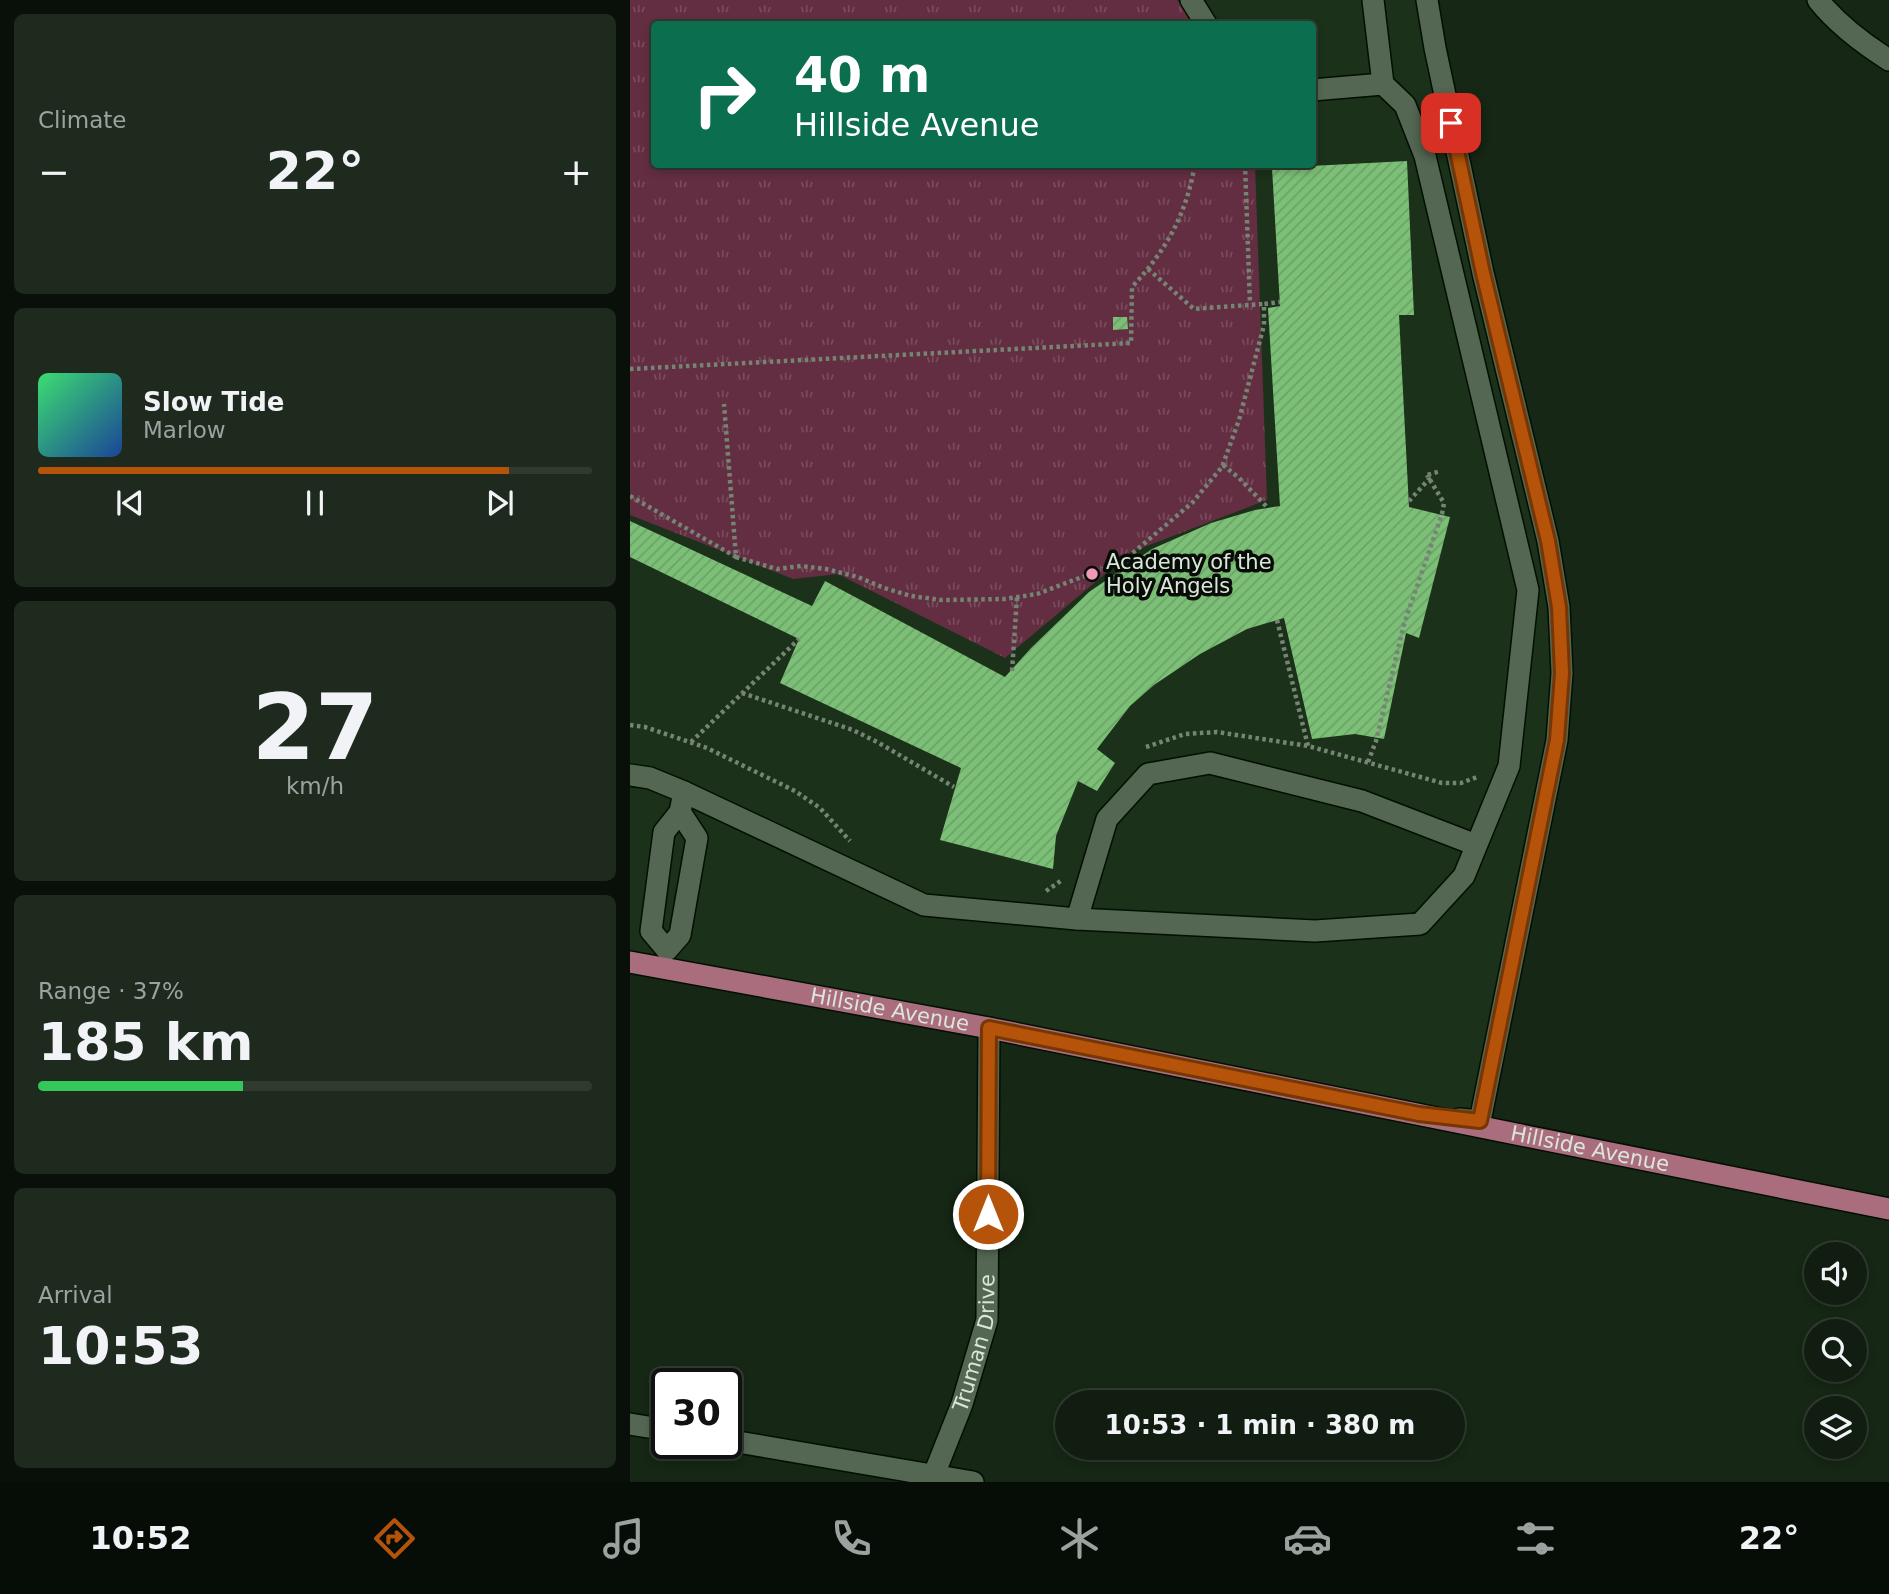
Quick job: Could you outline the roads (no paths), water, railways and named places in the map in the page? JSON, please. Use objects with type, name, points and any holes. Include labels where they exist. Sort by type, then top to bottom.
[{"type":"main road","name":"Hillside Avenue","points":[[630,961],[666,959],[989,1028],[1889,1209]]},
{"type":"street","points":[[1191,0],[1204,21]]},
{"type":"street","points":[[630,775],[650,778],[682,802],[924,905],[1077,919],[1315,931],[1420,924],[1464,876],[1509,766],[1528,590],[1425,156],[1405,105],[1383,84],[1373,0]]},
{"type":"street","points":[[1419,1114],[1480,1121],[1557,740],[1562,673],[1559,607],[1548,541],[1480,260],[1427,0]]},
{"type":"street","points":[[1818,0],[1831,16],[1862,43],[1889,60]]},
{"type":"street","points":[[1316,90],[1383,84]]},
{"type":"street","points":[[1077,919],[1107,819],[1148,774],[1210,763],[1362,801],[1476,845]]},
{"type":"street","points":[[666,959],[651,931],[664,832],[682,802]]},
{"type":"street","points":[[666,959],[680,935],[697,838],[682,802]]},
{"type":"street","name":"Truman Drive","points":[[933,1478],[962,1404],[987,1320],[989,1028]]},
{"type":"street","points":[[630,1423],[651,1427]]},
{"type":"street","points":[[742,1443],[933,1478],[973,1482]]},
{"type":"place","name":"Academy of the Holy Angels","points":[[1092,574]]}]
